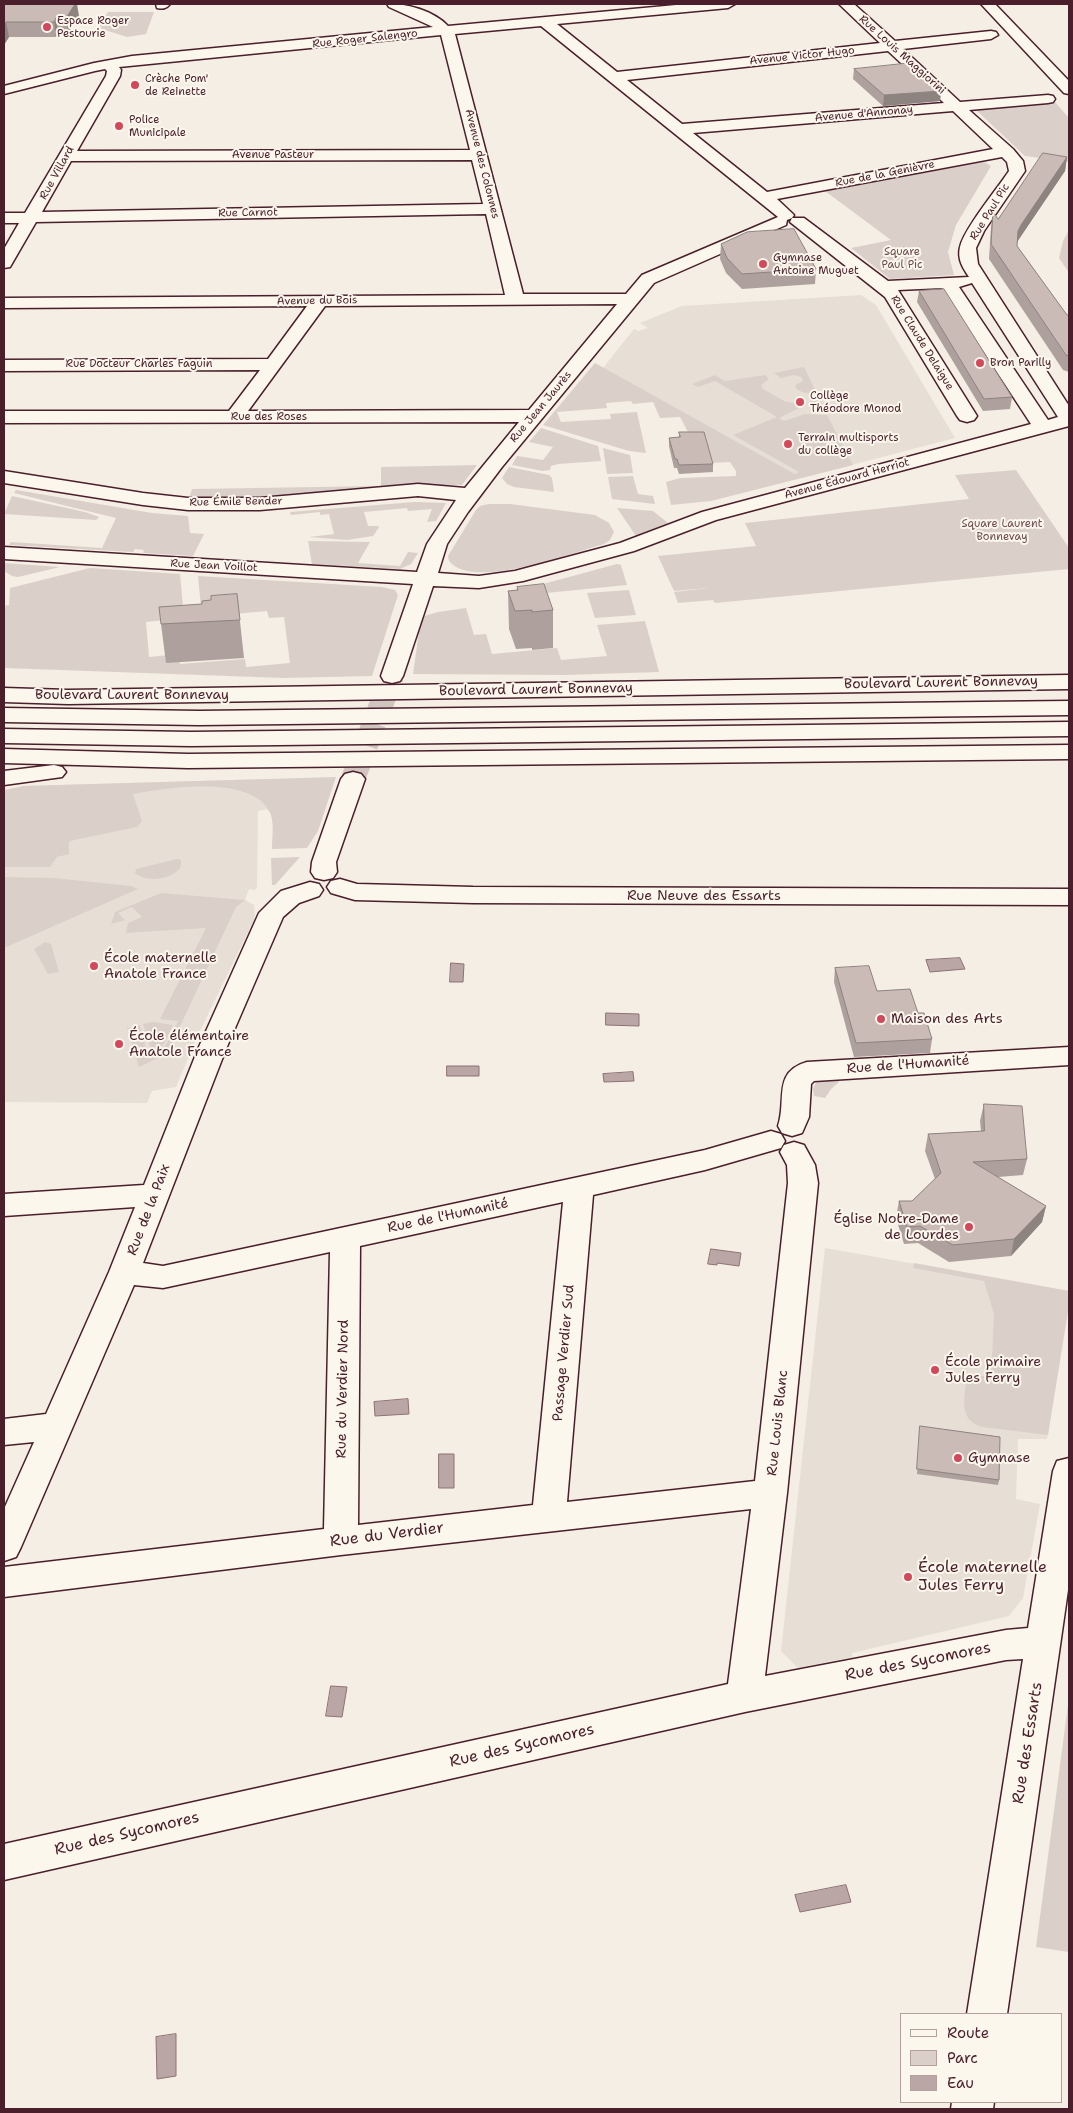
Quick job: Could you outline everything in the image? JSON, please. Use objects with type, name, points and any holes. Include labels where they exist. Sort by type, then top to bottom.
[{"type":"main road","points":[[394,4],[437,23],[446,30]]},
{"type":"main road","name":"Rue Roger Salengro","points":[[4,90],[108,64],[544,22],[698,5],[728,4]]},
{"type":"main road","name":"Rue Louis Maggiorini","points":[[846,4],[958,106]]},
{"type":"main road","points":[[988,4],[1069,89]]},
{"type":"main road","points":[[544,22],[764,196],[788,219]]},
{"type":"main road","name":"Avenue des Colonnes","points":[[446,30],[515,298]]},
{"type":"main road","name":"Avenue Victor Hugo","points":[[613,77],[991,35]]},
{"type":"main road","points":[[71,73],[97,74],[109,82],[114,70],[108,64]]},
{"type":"main road","name":"Rue Villard","points":[[4,263],[109,82]]},
{"type":"main road","name":"Avenue d'Annonay","points":[[680,130],[1048,99]]},
{"type":"main road","name":"Rue Paul Pic","points":[[958,106],[1007,152],[1015,161],[1017,171],[976,231],[968,248],[969,264],[1069,420]]},
{"type":"main road","name":"Rue de la Genièvre","points":[[764,196],[984,154],[1007,152]]},
{"type":"main road","name":"Avenue Pasteur","points":[[66,156],[479,155]]},
{"type":"main road","name":"Rue Carnot","points":[[4,218],[493,209]]},
{"type":"main road","name":"Rue Claude Delaigue","points":[[788,219],[884,286],[892,294],[967,416]]},
{"type":"main road","name":"Rue Jean Jaurès","points":[[392,676],[437,544],[470,494],[648,279],[788,219]]},
{"type":"main road","points":[[884,286],[979,281]]},
{"type":"main road","points":[[947,282],[1043,427]]},
{"type":"main road","name":"Avenue du Bois","points":[[4,302],[515,298],[631,299]]},
{"type":"main road","points":[[234,417],[320,301]]},
{"type":"main road","name":"Rue Docteur Charles Faguin","points":[[4,365],[274,364]]},
{"type":"main road","points":[[1016,387],[1048,385]]},
{"type":"main road","name":"Rue des Roses","points":[[4,417],[534,416]]},
{"type":"main road","name":"Avenue Édouard Herriot","points":[[424,578],[495,581],[628,547],[708,516],[1069,420]]},
{"type":"main road","name":"Avenue Édouard Herriot","points":[[628,547],[646,545],[1069,432]]},
{"type":"main road","name":"Rue Émile Bender","points":[[4,477],[143,499],[188,504],[260,504],[418,490],[470,494]]},
{"type":"main road","name":"Rue Jean Voillot","points":[[4,553],[424,578]]},
{"type":"main road","points":[[945,683],[1069,673]]},
{"type":"main road","points":[[4,679],[67,685],[154,686],[235,695]]},
{"type":"main road","name":"Boulevard Laurent Bonnevay","points":[[4,695],[68,697],[235,695],[1069,682]]},
{"type":"main road","points":[[4,715],[199,718],[1069,708]]},
{"type":"main road","points":[[4,736],[191,739],[1069,729]]},
{"type":"main road","points":[[4,756],[188,761],[1069,752]]},
{"type":"main road","points":[[4,778],[65,771],[290,770],[490,759]]},
{"type":"main road","points":[[325,883],[324,862],[353,780]]},
{"type":"main road","name":"Rue Neuve des Essarts","points":[[325,883],[354,892],[466,895],[1069,897]]},
{"type":"main road","name":"Rue de la Paix","points":[[4,1546],[124,1272],[212,1049],[272,913],[290,897],[325,883]]},
{"type":"main road","name":"Rue de l'Humanité","points":[[124,1272],[163,1277],[579,1188],[785,1140],[795,1117],[797,1081],[807,1072],[1069,1056]]},
{"type":"main road","name":"Rue Louis Blanc","points":[[745,1696],[748,1657],[770,1493],[803,1183],[801,1165],[785,1140]]},
{"type":"main road","name":"Passage Verdier Sud","points":[[549,1517],[579,1188]]},
{"type":"main road","points":[[4,1205],[155,1195]]},
{"type":"main road","name":"Rue du Verdier Nord","points":[[341,1541],[345,1238]]},
{"type":"main road","points":[[4,1432],[58,1426]]},
{"type":"main road","name":"Rue des Essarts","points":[[987,2013],[1069,1471]]},
{"type":"main road","name":"Rue du Verdier","points":[[4,1582],[341,1541],[770,1493]]},
{"type":"main road","name":"Rue des Sycomores","points":[[4,1862],[745,1696],[1006,1645],[1027,1643],[1043,1646]]},
{"type":"shaded area","name":"Collège Théodore Monod","points":[[861,295],[876,305],[955,438],[802,478],[603,368],[634,329],[638,331],[648,328],[640,323],[682,306]]},
{"type":"shaded area","points":[[270,779],[269,812],[267,809],[258,811],[257,887],[255,890],[249,889],[245,900],[254,905],[254,920],[198,1035],[176,1087],[152,1091],[147,1103],[4,1102],[4,790],[24,786]]},
{"type":"shaded area","name":"École primaire Jules Ferry","points":[[825,1248],[1069,1291],[1069,1305],[1047,1439],[1018,1439],[1016,1499],[1040,1504],[1023,1598],[1009,1616],[852,1653],[852,1657],[798,1668],[781,1651]]},
{"type":"green space","points":[[108,12],[154,12],[146,34],[127,37],[102,29],[99,24]]},
{"type":"green space","points":[[1055,102],[1069,118],[1069,162],[1025,156],[975,109]]},
{"type":"green space","name":"Square Paul Pic","points":[[984,162],[991,166],[956,225],[948,252],[954,275],[890,279],[851,248],[891,240],[825,191]]},
{"type":"green space","points":[[1069,230],[1069,273],[1059,258],[1063,241]]},
{"type":"green space","points":[[595,363],[795,474],[799,472],[733,435],[777,417],[715,381],[698,387],[692,384],[715,375],[725,381],[765,375],[769,379],[761,385],[763,389],[786,402],[796,403],[801,407],[779,418],[784,421],[805,414],[827,415],[853,465],[711,501],[671,505],[666,482],[680,478],[736,476],[736,471],[730,462],[710,463],[693,432],[688,432],[680,417],[660,418],[653,402],[633,404],[631,401],[606,403],[607,408],[557,412],[561,422],[611,419],[610,414],[637,412],[646,453],[629,451],[543,425]]},
{"type":"green space","points":[[804,367],[823,406],[811,405],[810,402],[813,396],[796,388],[795,385],[803,381],[801,377],[794,375],[781,378],[774,373]]},
{"type":"green space","points":[[541,428],[598,446],[601,461],[558,464],[551,466],[550,470],[543,471],[512,465],[517,456],[543,460],[553,447],[529,442]]},
{"type":"green space","points":[[1028,436],[1029,438],[842,487],[839,485]]},
{"type":"green space","points":[[603,448],[630,455],[633,473],[607,474]]},
{"type":"green space","points":[[477,465],[462,485],[381,486],[381,467]]},
{"type":"green space","points":[[509,467],[549,475],[552,478],[554,492],[514,487],[507,484],[502,478]]},
{"type":"green space","name":"Square Laurent Bonnevay","points":[[1016,470],[1069,548],[1069,569],[715,603],[713,600],[678,603],[674,592],[708,588],[674,591],[658,556],[756,546],[745,523],[969,499],[955,475]]},
{"type":"green space","points":[[633,476],[638,494],[653,496],[655,504],[612,499],[608,477]]},
{"type":"green space","points":[[381,486],[381,488],[255,499],[195,499],[190,496],[192,489]]},
{"type":"green space","points":[[16,490],[152,513],[188,516],[190,533],[204,534],[193,556],[143,553],[144,550],[135,549],[133,552],[9,545],[11,542],[102,548],[116,518],[14,493]]},
{"type":"green space","points":[[12,496],[85,512],[99,517],[96,520],[4,514]]},
{"type":"green space","points":[[415,502],[446,503],[436,521],[427,522],[432,509],[408,511],[407,508],[364,512],[368,526],[379,527],[373,536],[347,540],[309,537],[334,534],[329,514],[320,515],[320,512],[291,515],[290,512]]},
{"type":"green space","points":[[510,504],[595,515],[609,523],[614,532],[610,540],[604,544],[524,567],[479,572],[461,569],[449,561],[448,556],[476,510],[480,506]]},
{"type":"green space","points":[[617,508],[653,511],[668,523],[636,536]]},
{"type":"green space","points":[[308,541],[370,542],[358,563],[400,566],[408,552],[418,553],[411,564],[400,569],[312,564]]},
{"type":"green space","points":[[4,563],[60,567],[18,577],[4,571]]},
{"type":"green space","points":[[617,564],[621,565],[627,585],[546,593],[543,584]]},
{"type":"green space","points":[[90,568],[180,574],[184,618],[146,622],[149,657],[179,654],[180,664],[245,659],[246,667],[290,663],[284,617],[269,618],[267,611],[202,617],[198,576],[382,587],[395,590],[398,595],[372,676],[284,678],[4,668],[4,606],[9,605],[10,588]]},
{"type":"green space","points":[[629,590],[636,615],[595,618],[587,593]]},
{"type":"green space","points":[[466,608],[474,635],[486,634],[492,654],[557,648],[561,660],[607,656],[597,625],[645,621],[659,672],[565,675],[413,674],[421,617],[438,612]]},
{"type":"green space","points":[[336,777],[318,831],[307,848],[272,849],[273,827],[271,815],[262,802],[248,793],[229,788],[187,787],[133,794],[142,821],[137,827],[69,842],[69,854],[57,857],[50,867],[4,867],[4,790],[24,786]]},
{"type":"green space","points":[[300,857],[275,885],[272,885],[271,858]]},
{"type":"green space","points":[[177,859],[181,860],[181,866],[178,871],[166,877],[152,879],[135,873],[136,869]]},
{"type":"green space","points":[[4,877],[54,878],[131,886],[138,889],[4,948]]},
{"type":"green space","points":[[161,893],[245,900],[236,907],[167,1054],[139,1067],[127,1028],[140,1025],[148,1057],[164,1048],[178,1021],[160,1019],[206,928],[126,933],[128,923],[142,917],[132,907],[118,913],[125,920],[111,924],[115,912]]},
{"type":"green space","points":[[45,942],[51,944],[59,972],[48,974],[34,949]]},
{"type":"green space","points":[[153,1022],[173,1025],[163,1046],[152,1052],[143,1024]]},
{"type":"green space","points":[[838,1077],[839,1082],[825,1098],[814,1096],[813,1089],[817,1080]]},
{"type":"green space","points":[[914,1263],[1069,1291],[1069,1305],[1048,1435],[982,1427],[974,1424],[969,1419],[964,1406],[967,1374],[991,1377],[994,1314],[984,1281],[913,1268]]},
{"type":"green space","points":[[1069,1697],[1069,1952],[1036,1947]]},
{"type":"water","points":[[960,958],[965,969],[930,972],[926,960]]},
{"type":"water","points":[[451,963],[464,964],[463,982],[450,982]]},
{"type":"water","points":[[606,1013],[639,1014],[639,1026],[606,1025]]},
{"type":"water","points":[[447,1066],[479,1066],[479,1076],[447,1076]]},
{"type":"water","points":[[633,1072],[634,1081],[604,1082],[603,1074]]},
{"type":"water","points":[[711,1249],[741,1253],[739,1266],[717,1263],[717,1265],[708,1264]]},
{"type":"water","points":[[408,1399],[409,1414],[375,1416],[374,1402]]},
{"type":"water","points":[[439,1454],[454,1454],[454,1488],[439,1488]]},
{"type":"water","points":[[331,1686],[347,1687],[342,1717],[326,1716]]},
{"type":"water","points":[[846,1885],[851,1902],[800,1912],[795,1895]]},
{"type":"water","points":[[176,2034],[176,2076],[157,2079],[156,2037]]},
{"type":"building","points":[[4,4],[75,4],[66,18],[56,18],[54,22],[6,22],[4,26]]},
{"type":"building","points":[[911,63],[941,91],[884,95],[854,69]]},
{"type":"building","points":[[1043,153],[1067,157],[1021,225],[1018,231],[1017,246],[1067,315],[1069,315],[1069,356],[1066,355],[991,244],[993,212],[998,219]]},
{"type":"building","points":[[794,229],[816,269],[742,274],[727,258],[721,244],[747,232]]},
{"type":"building","points":[[944,289],[1012,397],[984,399],[919,291]]},
{"type":"building","points":[[679,432],[704,432],[713,464],[679,465],[677,459],[675,459],[669,438],[680,437]]},
{"type":"building","points":[[544,584],[553,610],[515,611],[508,591],[518,590],[517,587]]},
{"type":"building","points":[[237,594],[240,620],[161,624],[159,607],[202,604],[202,601],[211,600],[211,596]]},
{"type":"building","name":"Maison des Arts","points":[[869,966],[877,991],[910,989],[918,1013],[924,1013],[932,1039],[856,1043],[835,968]]},
{"type":"building","points":[[984,1104],[1022,1106],[1027,1159],[973,1162],[1046,1206],[1014,1239],[953,1245],[920,1226],[907,1227],[899,1201],[912,1201],[941,1173],[928,1134],[984,1131]]},
{"type":"building","name":"Gymnase","points":[[920,1426],[1000,1437],[999,1480],[917,1469]]},
{"type":"tunnel","points":[[353,779],[392,676]]},
{"type":"place","name":"Espace Roger Pestourie","points":[[47,27]]},
{"type":"place","name":"Crèche Pom' de Reinette","points":[[135,85]]},
{"type":"place","name":"Police Municipale","points":[[119,126]]},
{"type":"place","name":"Gymnase Antoine Muguet","points":[[763,264]]},
{"type":"place","name":"Bron Parilly","points":[[980,363]]},
{"type":"place","name":"Collège Théodore Monod","points":[[800,402]]},
{"type":"place","name":"Terrain multisports du collège","points":[[788,444]]},
{"type":"place","name":"École maternelle Anatole France","points":[[94,966]]},
{"type":"place","name":"Maison des Arts","points":[[881,1019]]},
{"type":"place","name":"École élémentaire Anatole France","points":[[119,1044]]},
{"type":"place","name":"Église Notre-Dame de Lourdes","points":[[969,1227]]},
{"type":"place","name":"École primaire Jules Ferry","points":[[935,1370]]},
{"type":"place","name":"Gymnase","points":[[958,1458]]},
{"type":"place","name":"École maternelle Jules Ferry","points":[[908,1577]]}]
